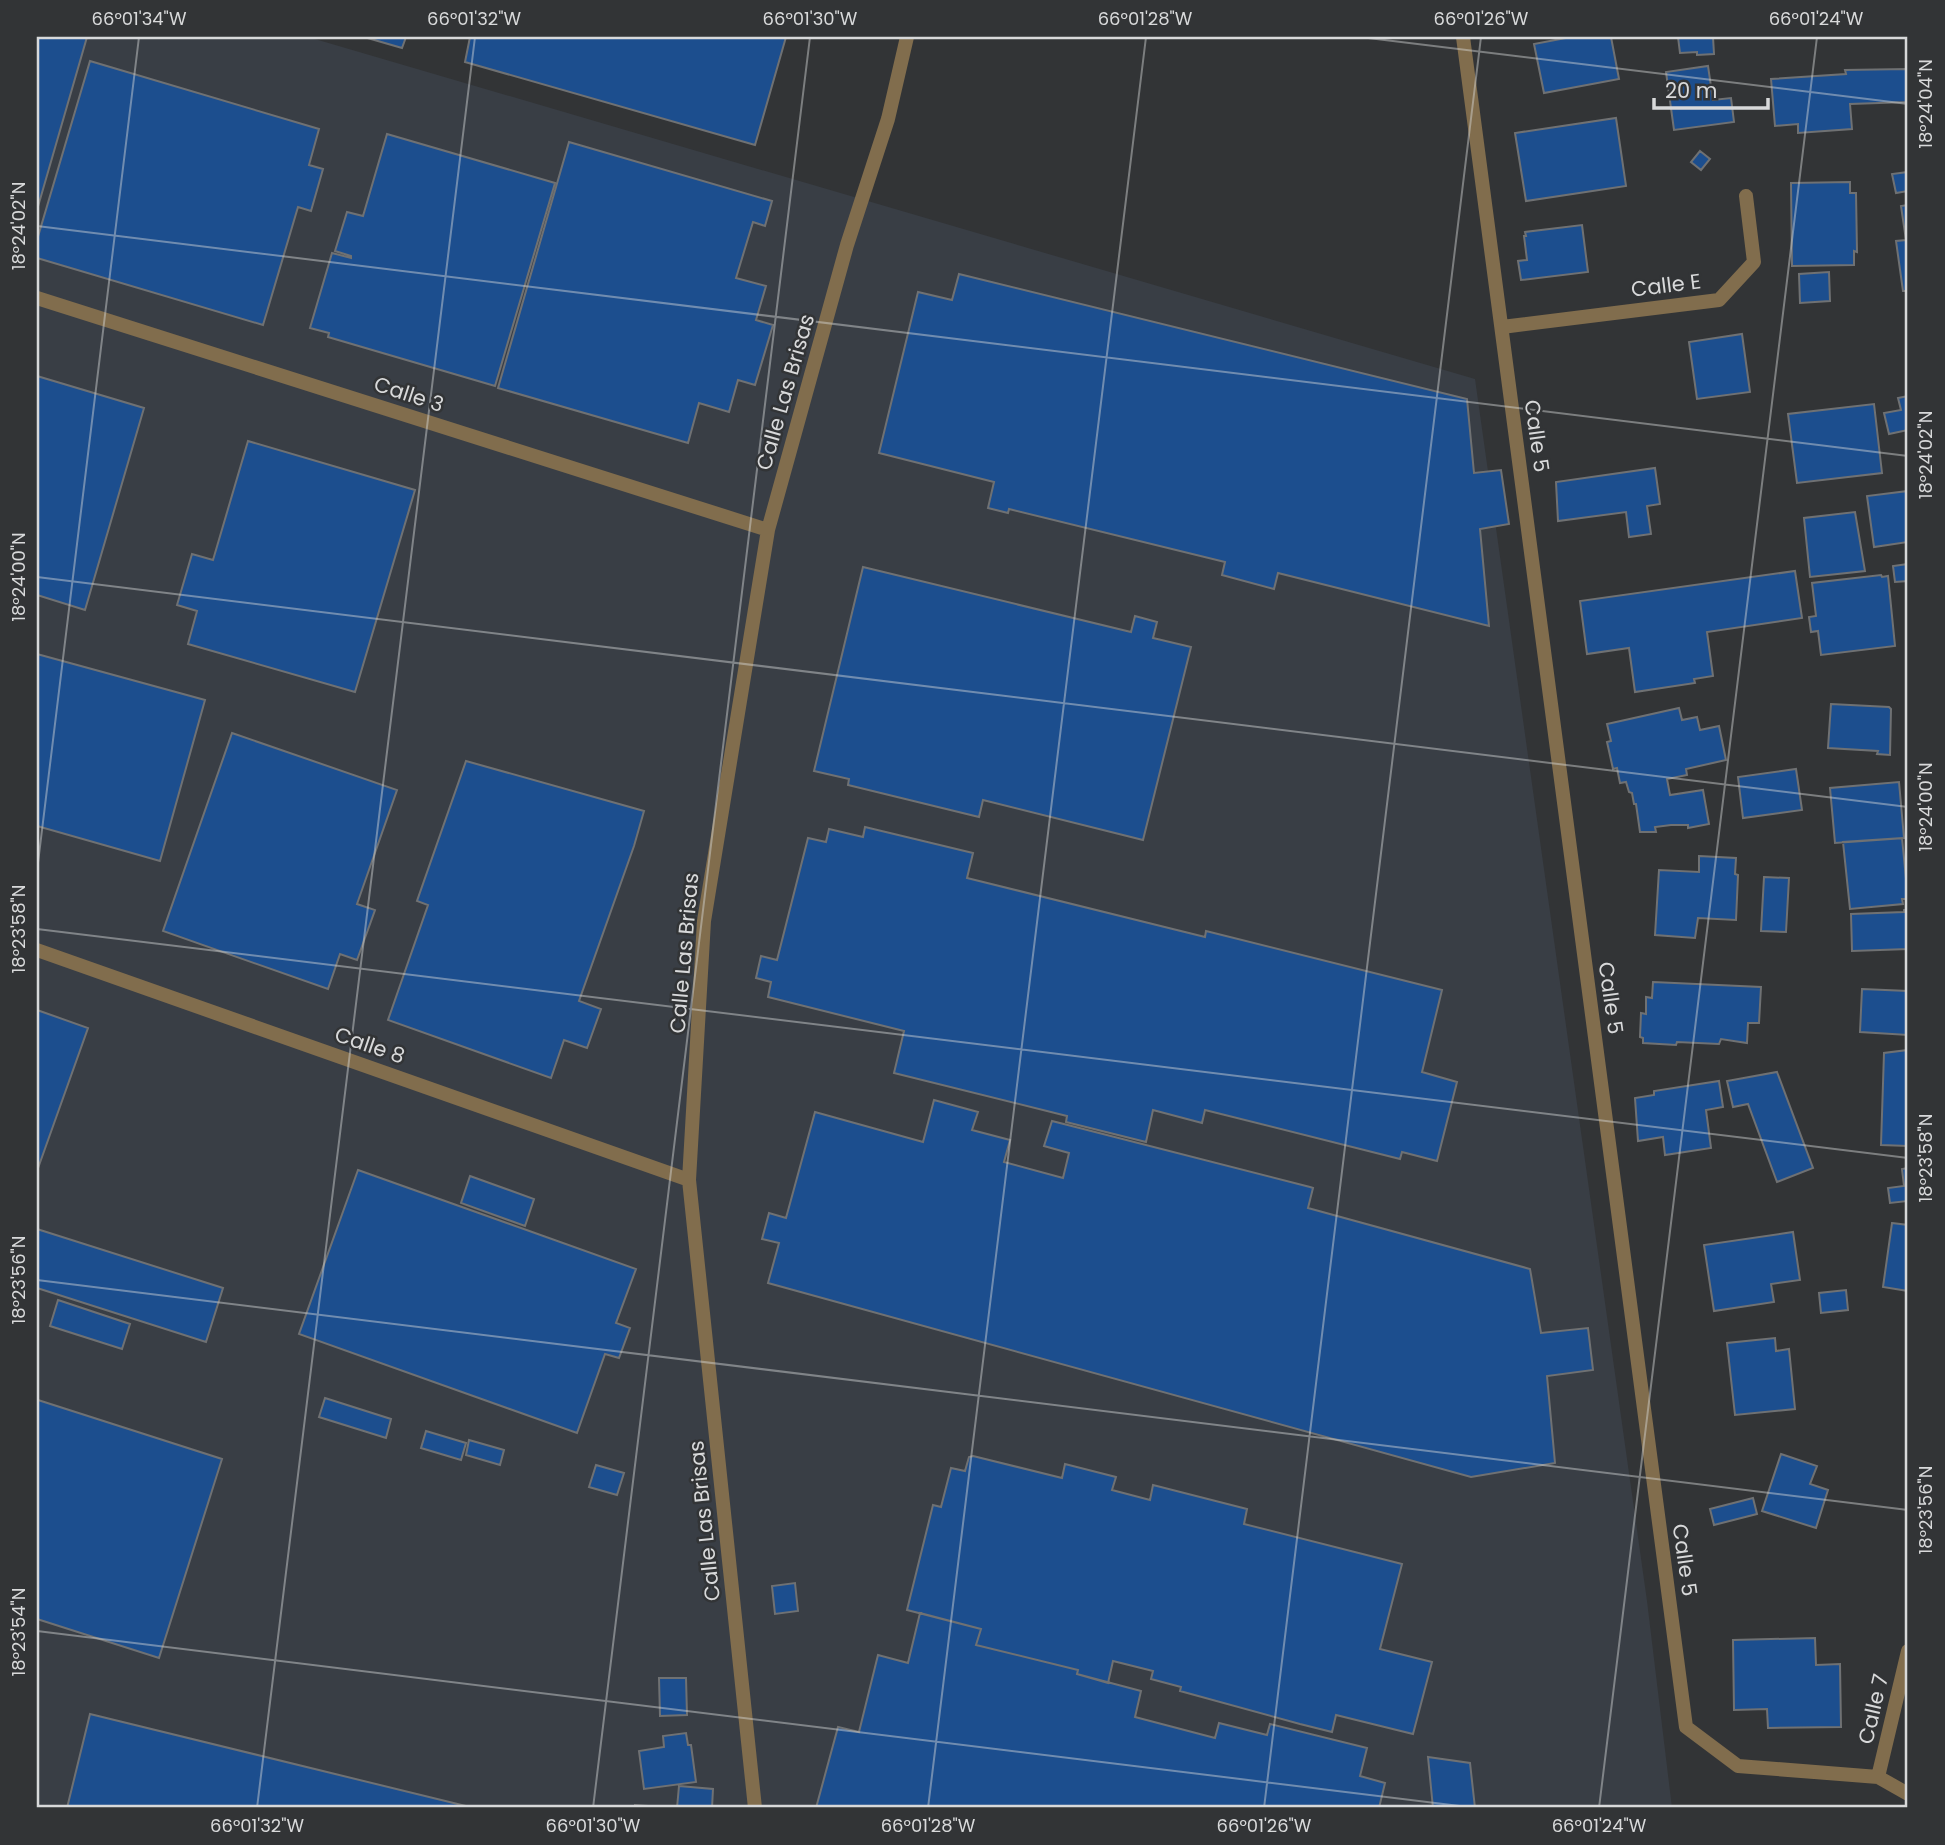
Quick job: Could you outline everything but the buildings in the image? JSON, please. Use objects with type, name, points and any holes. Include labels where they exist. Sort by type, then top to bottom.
[{"type":"street","name":"Calle Las Brisas","points":[[755,1808],[689,1180],[704,921],[768,530],[848,245],[888,119],[907,37]]},
{"type":"street","name":"Calle 5","points":[[1462,37],[1686,1727],[1738,1766],[1878,1777],[1908,1794]]},
{"type":"street","name":"Calle E","points":[[1502,327],[1719,300],[1754,262],[1746,196]]},
{"type":"street","name":"Calle 3","points":[[37,298],[768,530]]},
{"type":"street","name":"Calle 8","points":[[37,950],[689,1180]]},
{"type":"street","name":"Calle 7","points":[[1878,1777],[1908,1651]]},
{"type":"shaded area","points":[[37,37],[308,37],[1475,379],[1647,1601],[1672,1808],[37,1808]]}]
